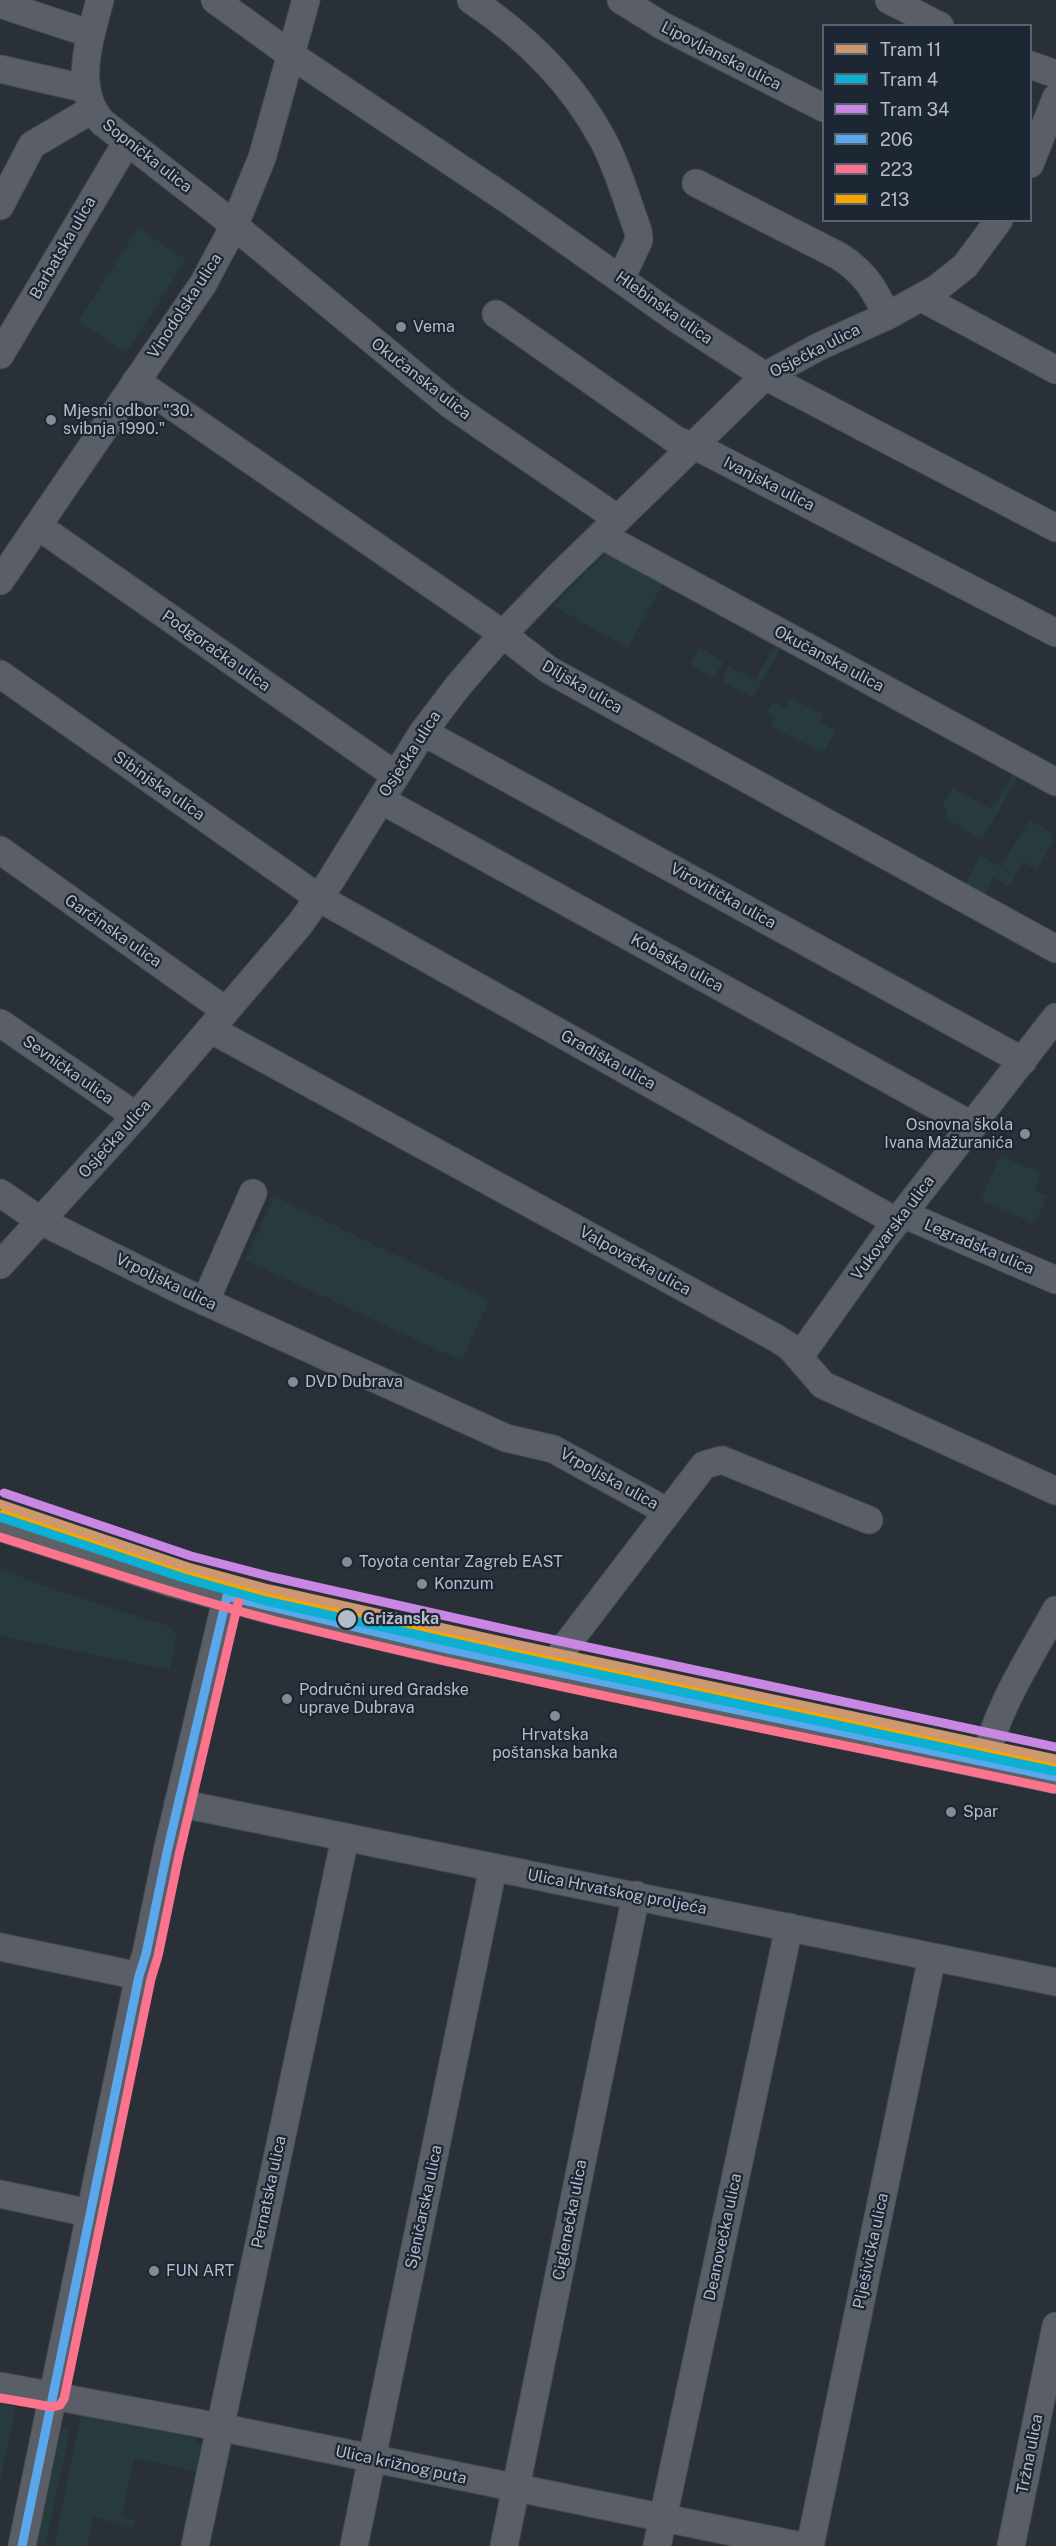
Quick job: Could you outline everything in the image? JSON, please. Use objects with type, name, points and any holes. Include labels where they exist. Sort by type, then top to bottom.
[{"type":"main road","points":[[0,1524],[115,1563],[227,1596],[338,1624],[1056,1777]]},
{"type":"street","points":[[90,99],[86,68],[91,34],[100,0]]},
{"type":"street","name":"Hlebinska ulica","points":[[215,0],[291,55],[511,201],[674,317],[765,376],[1056,528]]},
{"type":"street","name":"Vinodolska ulica","points":[[0,581],[202,285],[234,226],[262,158],[306,0]]},
{"type":"street","points":[[471,0],[523,40],[573,90],[604,142],[638,231],[639,240],[621,278]]},
{"type":"street","name":"Lipovljanska ulica","points":[[621,0],[663,26],[822,107]]},
{"type":"street","points":[[889,0],[936,24]]},
{"type":"street","points":[[0,4],[91,34]]},
{"type":"street","points":[[1032,66],[1056,74]]},
{"type":"street","points":[[0,69],[90,99]]},
{"type":"street","points":[[1041,160],[1056,98]]},
{"type":"street","points":[[0,206],[32,145],[90,99]]},
{"type":"street","name":"Sopnička ulica","points":[[90,99],[102,122],[234,226]]},
{"type":"street","name":"Barbatska ulica","points":[[0,355],[127,142]]},
{"type":"street","points":[[696,183],[839,256],[856,267],[865,275],[887,316]]},
{"type":"street","name":"Osječka ulica","points":[[0,1265],[136,1116],[280,948],[319,898],[423,732],[458,686],[502,635],[765,376],[820,346],[922,298],[965,266],[998,222]]},
{"type":"street","name":"Okučanska ulica","points":[[234,226],[451,405],[610,527],[1056,782]]},
{"type":"street","points":[[922,298],[1056,370]]},
{"type":"street","name":"Ivanjska ulica","points":[[496,314],[676,440],[692,446],[1056,633]]},
{"type":"street","name":"Diljska ulica","points":[[136,381],[549,670],[1056,949]]},
{"type":"street","name":"Podgoračka ulica","points":[[38,526],[395,775]]},
{"type":"street","name":"Sibinjska ulica","points":[[0,674],[319,898]]},
{"type":"street","name":"Virovitička ulica","points":[[423,732],[1023,1061]]},
{"type":"street","name":"Kobaška ulica","points":[[381,800],[973,1126]]},
{"type":"street","name":"Garčinska ulica","points":[[0,850],[218,1020]]},
{"type":"street","name":"Gradiška ulica","points":[[319,898],[900,1218]]},
{"type":"street","name":"Vukovarska ulica","points":[[800,1356],[900,1218],[1056,1017]]},
{"type":"street","name":"Valpovačka ulica","points":[[218,1020],[776,1338],[800,1356],[823,1385],[1056,1491]]},
{"type":"street","name":"Sevnička ulica","points":[[0,1023],[136,1116]]},
{"type":"street","name":"Vrpoljska ulica","points":[[0,1193],[41,1221],[205,1302],[506,1438],[553,1449],[668,1512],[564,1648],[555,1672]]},
{"type":"street","points":[[205,1302],[254,1193]]},
{"type":"street","name":"Legradska ulica","points":[[900,1218],[1056,1280]]},
{"type":"street","points":[[668,1512],[705,1465],[722,1460],[869,1520]]},
{"type":"street","points":[[22,2546],[139,1976],[146,1954],[178,1803],[227,1596]]},
{"type":"street","points":[[986,1762],[989,1745],[998,1724],[1056,1610]]},
{"type":"street","name":"Ulica Hrvatskog proljeća","points":[[178,1803],[493,1868],[636,1894],[1056,1982]]},
{"type":"street","name":"Pernatska ulica","points":[[195,2546],[345,1838]]},
{"type":"street","name":"Sjeničarska ulica","points":[[354,2546],[493,1868]]},
{"type":"street","name":"Ciglenečka ulica","points":[[504,2546],[636,1894]]},
{"type":"street","name":"Deanovečka ulica","points":[[657,2546],[789,1927]]},
{"type":"street","points":[[0,1947],[139,1976]]},
{"type":"street","name":"Plješivička ulica","points":[[810,2546],[932,1957]]},
{"type":"street","points":[[0,2194],[89,2212]]},
{"type":"street","name":"Tržna ulica","points":[[1011,2546],[1056,2326]]},
{"type":"street","name":"Ulica križnog puta","points":[[0,2386],[219,2427],[801,2546]]},
{"type":"green space","points":[[138,228],[186,260],[126,353],[78,321]]},
{"type":"green space","points":[[606,553],[663,584],[628,648],[553,606]]},
{"type":"green space","points":[[751,629],[782,646],[753,697],[721,681],[728,666],[755,680],[774,646],[749,633]]},
{"type":"green space","points":[[699,647],[723,661],[714,678],[689,664]]},
{"type":"green space","points":[[791,698],[824,715],[820,722],[836,731],[823,753],[770,726],[775,717],[767,713],[773,702],[785,708]]},
{"type":"green space","points":[[1014,772],[1019,774],[982,840],[945,818],[948,811],[942,806],[952,788],[992,809]]},
{"type":"green space","points":[[1029,820],[1053,833],[1050,838],[1054,840],[1037,870],[1023,862],[1009,887],[993,877],[985,894],[966,883],[980,855],[1001,867]]},
{"type":"green space","points":[[1000,1156],[1041,1173],[1034,1190],[1047,1195],[1035,1224],[981,1201]]},
{"type":"green space","points":[[274,1196],[489,1300],[462,1361],[245,1260]]},
{"type":"green space","points":[[0,1568],[43,1586],[169,1626],[177,1636],[170,1670],[0,1636]]},
{"type":"green space","points":[[0,2402],[16,2407],[0,2482]]},
{"type":"green space","points":[[81,2415],[193,2437],[200,2444],[201,2449],[198,2472],[134,2458],[122,2516],[136,2521],[134,2528],[93,2517],[87,2546],[54,2546]]},
{"type":"green space","points":[[62,2428],[70,2430],[45,2546],[36,2546]]},
{"type":"tram line","name":"34","points":[[4,1493],[191,1556],[272,1577],[1056,1747]]},
{"type":"tram line","name":"11","points":[[0,1504],[188,1567],[269,1589],[519,1645],[1056,1759]]},
{"type":"tram line","name":"4","points":[[0,1517],[184,1578],[266,1601],[517,1657],[1054,1771]]},
{"type":"transit line","name":"213","points":[[4,1513],[175,1569],[281,1597],[446,1636],[1056,1765]]},
{"type":"transit line","name":"223","points":[[0,1537],[207,1602],[372,1644],[566,1688],[1054,1789]]},
{"type":"transit line","name":"206","points":[[227,1596],[443,1648],[1056,1777]]},
{"type":"transit line","name":"206","points":[[22,2546],[139,1976],[146,1954],[167,1852],[227,1596]]},
{"type":"transit line","name":"223","points":[[0,2398],[53,2407],[60,2405],[64,2399],[151,1979],[239,1599]]},
{"type":"place","name":"Vema","points":[[401,327]]},
{"type":"place","name":"Mjesni odbor \"30. svibnja 1990.\"","points":[[51,420]]},
{"type":"place","name":"Osnovna škola Ivana Mažuranića","points":[[1025,1134]]},
{"type":"place","name":"DVD Dubrava","points":[[293,1382]]},
{"type":"place","name":"Toyota centar Zagreb EAST","points":[[347,1562]]},
{"type":"place","name":"Konzum","points":[[422,1584]]},
{"type":"place","name":"Grižanska","points":[[347,1619]]},
{"type":"place","name":"Područni ured Gradske uprave Dubrava","points":[[287,1699]]},
{"type":"place","name":"Hrvatska poštanska banka","points":[[555,1716]]},
{"type":"place","name":"Spar","points":[[951,1812]]},
{"type":"place","name":"FUN ART","points":[[154,2271]]}]
